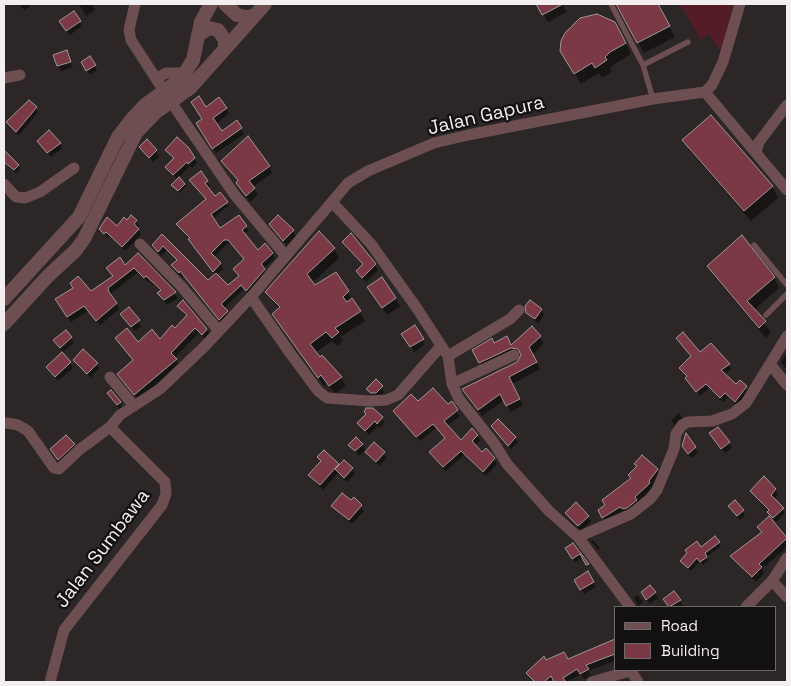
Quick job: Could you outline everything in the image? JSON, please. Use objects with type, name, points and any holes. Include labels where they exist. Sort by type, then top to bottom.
[{"type":"street","points":[[135,4],[129,30],[131,40],[234,194],[285,255]]},
{"type":"street","points":[[4,324],[48,276],[76,250],[84,239],[136,133],[185,73],[192,60],[206,10],[211,4]]},
{"type":"street","points":[[225,4],[237,15],[254,16]]},
{"type":"street","points":[[4,299],[79,217],[118,137],[144,105],[190,88],[265,4]]},
{"type":"street","points":[[740,4],[723,62],[712,85],[705,92],[787,190]]},
{"type":"street","points":[[198,35],[209,28],[218,30],[225,40],[225,49]]},
{"type":"street","points":[[156,79],[166,73],[185,73]]},
{"type":"street","points":[[4,78],[20,75]]},
{"type":"street","name":"Jalan Gapura","points":[[7,423],[18,425],[28,431],[54,468],[59,469],[110,427],[120,415],[160,389],[251,297],[348,183],[368,171],[434,144],[468,134],[653,99],[705,92]]},
{"type":"street","points":[[756,152],[759,142],[787,105]]},
{"type":"street","points":[[4,184],[16,197],[25,198],[40,192],[74,168]]},
{"type":"street","points":[[332,202],[387,265],[444,351],[452,384],[459,399],[494,443],[507,464],[549,511],[578,537],[629,606]]},
{"type":"street","points":[[140,244],[181,286],[219,331]]},
{"type":"street","points":[[251,297],[318,391],[327,398],[369,401],[386,400],[398,395],[444,351],[510,319],[519,310]]},
{"type":"street","points":[[578,537],[632,514],[650,499],[657,490],[674,449],[676,434],[682,425],[688,422],[712,421],[732,414],[746,403],[787,336]]},
{"type":"street","points":[[452,384],[514,354]]},
{"type":"street","points":[[770,364],[786,381]]},
{"type":"street","points":[[110,377],[134,406]]},
{"type":"street","name":"Jalan Sumbawa","points":[[50,682],[64,630],[156,512],[166,494],[165,482],[110,427]]},
{"type":"street","points":[[747,606],[772,581],[787,558]]},
{"type":"street","points":[[772,581],[787,597]]},
{"type":"street","points":[[592,682],[629,671]]},
{"type":"lane","points":[[611,4],[643,65],[653,99]]},
{"type":"lane","points":[[643,65],[688,42]]},
{"type":"lane","points":[[754,245],[787,285]]},
{"type":"lane","points":[[766,315],[787,294]]},
{"type":"shaded area","points":[[680,4],[733,4],[721,51],[709,34],[701,40]]},
{"type":"building","points":[[536,4],[563,4],[542,15]]},
{"type":"building","points":[[616,4],[658,4],[670,26],[637,43]]},
{"type":"building","points":[[74,11],[81,21],[66,31],[59,21]]},
{"type":"building","points":[[597,14],[615,22],[626,43],[610,52],[605,57],[607,60],[595,68],[592,63],[574,74],[560,51],[561,41],[565,33],[580,18]]},
{"type":"building","points":[[67,50],[71,62],[57,66],[53,55]]},
{"type":"building","points":[[90,56],[96,65],[86,71],[81,62]]},
{"type":"building","points":[[199,96],[206,107],[219,97],[227,108],[213,118],[222,131],[237,120],[242,128],[212,149],[196,123],[202,119],[191,102]]},
{"type":"building","points":[[29,100],[37,107],[16,132],[6,122]]},
{"type":"building","points":[[711,115],[773,186],[744,211],[682,140]]},
{"type":"building","points":[[49,130],[61,143],[47,153],[37,141]]},
{"type":"building","points":[[248,136],[270,166],[249,181],[255,188],[246,196],[236,183],[238,180],[221,161]]},
{"type":"building","points":[[177,137],[189,148],[195,158],[188,164],[187,162],[173,175],[165,167],[174,158],[165,150]]},
{"type":"building","points":[[147,139],[157,150],[149,158],[139,147]]},
{"type":"building","points":[[4,150],[19,165],[14,170],[4,162]]},
{"type":"building","points":[[201,171],[208,181],[205,183],[215,196],[220,192],[228,202],[211,214],[220,228],[239,215],[247,226],[242,230],[258,250],[265,243],[273,253],[261,264],[265,269],[246,291],[241,285],[221,304],[228,311],[219,320],[180,271],[179,273],[171,265],[177,260],[163,246],[158,252],[152,245],[162,234],[208,280],[216,273],[228,285],[239,276],[233,269],[244,259],[228,240],[224,240],[211,253],[221,263],[213,272],[188,239],[190,238],[176,224],[206,199],[189,180]]},
{"type":"building","points":[[179,177],[185,184],[178,191],[171,185]]},
{"type":"building","points":[[131,215],[137,220],[134,224],[139,229],[122,247],[106,232],[104,234],[99,229],[107,217],[117,226],[124,217],[127,220]]},
{"type":"building","points":[[278,215],[294,230],[283,241],[269,224]]},
{"type":"building","points":[[319,231],[335,248],[307,274],[315,285],[336,272],[349,291],[343,297],[347,302],[352,298],[361,311],[335,328],[339,332],[332,338],[326,332],[310,344],[320,357],[322,355],[342,377],[329,386],[321,375],[318,378],[272,314],[280,307],[265,292]]},
{"type":"building","points":[[351,233],[376,264],[362,278],[356,271],[363,264],[342,242]]},
{"type":"building","points":[[742,235],[775,277],[747,301],[766,321],[759,328],[707,266]]},
{"type":"building","points":[[138,253],[176,292],[164,300],[157,293],[161,290],[134,268],[108,288],[117,303],[96,321],[84,306],[67,317],[55,299],[73,288],[70,283],[78,276],[91,291],[113,276],[106,268],[120,257],[125,265]]},
{"type":"building","points":[[382,277],[396,298],[382,308],[367,287]]},
{"type":"building","points":[[183,300],[207,329],[202,335],[195,328],[171,353],[177,359],[134,395],[117,374],[133,360],[115,338],[127,328],[138,342],[152,329],[160,339],[172,325],[175,328],[187,315],[177,306]]},
{"type":"building","points":[[530,300],[542,309],[535,319],[526,313],[525,306]]},
{"type":"building","points":[[129,307],[140,320],[131,327],[120,314]]},
{"type":"building","points":[[415,325],[424,339],[410,347],[401,334]]},
{"type":"building","points":[[532,326],[541,336],[529,347],[537,362],[509,377],[520,399],[506,406],[500,394],[478,410],[462,389],[517,362],[521,355],[518,349],[511,348],[479,363],[472,350],[492,338],[494,343],[507,336],[511,345]]},
{"type":"building","points":[[66,330],[72,337],[60,348],[53,340]]},
{"type":"building","points":[[683,332],[700,352],[711,343],[730,364],[721,370],[736,384],[740,380],[747,386],[735,402],[725,393],[720,398],[706,384],[696,392],[685,378],[687,376],[679,368],[691,356],[676,338]]},
{"type":"building","points":[[83,349],[98,363],[87,374],[73,360]]},
{"type":"building","points":[[62,352],[71,362],[55,377],[46,367]]},
{"type":"building","points":[[376,379],[383,386],[376,393],[371,393],[366,389]]},
{"type":"building","points":[[433,388],[448,404],[452,401],[458,410],[444,421],[461,440],[472,428],[478,435],[472,441],[482,452],[486,448],[495,458],[483,472],[461,451],[443,467],[429,452],[445,438],[433,424],[416,437],[393,411],[411,394],[418,401]]},
{"type":"building","points":[[111,390],[121,402],[117,405],[107,393]]},
{"type":"building","points":[[366,408],[373,408],[383,417],[377,424],[375,421],[365,431],[357,423],[366,414],[364,412]]},
{"type":"building","points":[[498,419],[516,437],[508,446],[491,426]]},
{"type":"building","points":[[718,427],[730,442],[721,449],[709,433]]},
{"type":"building","points":[[686,433],[696,447],[688,454],[682,446]]},
{"type":"building","points":[[66,435],[75,444],[58,460],[50,449]]},
{"type":"building","points":[[356,437],[363,444],[355,451],[348,445]]},
{"type":"building","points":[[374,442],[385,452],[376,462],[365,452]]},
{"type":"building","points":[[324,450],[339,464],[320,485],[308,475],[321,461],[317,457]]},
{"type":"building","points":[[642,455],[658,469],[649,481],[650,483],[635,497],[637,500],[627,508],[623,509],[620,507],[602,518],[598,510],[605,505],[602,500],[631,478],[628,475],[637,466],[634,464]]},
{"type":"building","points":[[344,460],[353,468],[344,478],[335,469]]},
{"type":"building","points":[[764,476],[776,489],[771,495],[784,508],[773,518],[767,512],[769,510],[750,491]]},
{"type":"building","points":[[342,493],[351,500],[354,497],[362,505],[349,520],[331,506]]},
{"type":"building","points":[[735,500],[744,510],[737,516],[728,506]]},
{"type":"building","points":[[576,502],[589,516],[578,526],[565,513]]},
{"type":"building","points":[[769,516],[787,538],[759,564],[762,567],[752,577],[730,556],[762,532],[757,527]]},
{"type":"building","points":[[715,536],[720,542],[705,553],[707,557],[700,562],[697,558],[688,568],[680,561],[687,553],[685,550],[697,541],[701,547]]},
{"type":"building","points":[[573,543],[589,564],[586,565],[580,554],[572,559],[565,548]]},
{"type":"building","points":[[588,571],[594,582],[580,590],[574,580]]},
{"type":"building","points":[[650,585],[656,592],[646,600],[641,592]]},
{"type":"building","points":[[674,591],[681,600],[668,606],[663,599]]},
{"type":"building","points":[[614,639],[614,654],[586,665],[589,669],[580,674],[577,669],[563,678],[566,682],[554,682],[551,676],[544,682],[535,682],[526,673],[544,656],[546,660],[564,652],[568,659]]}]
